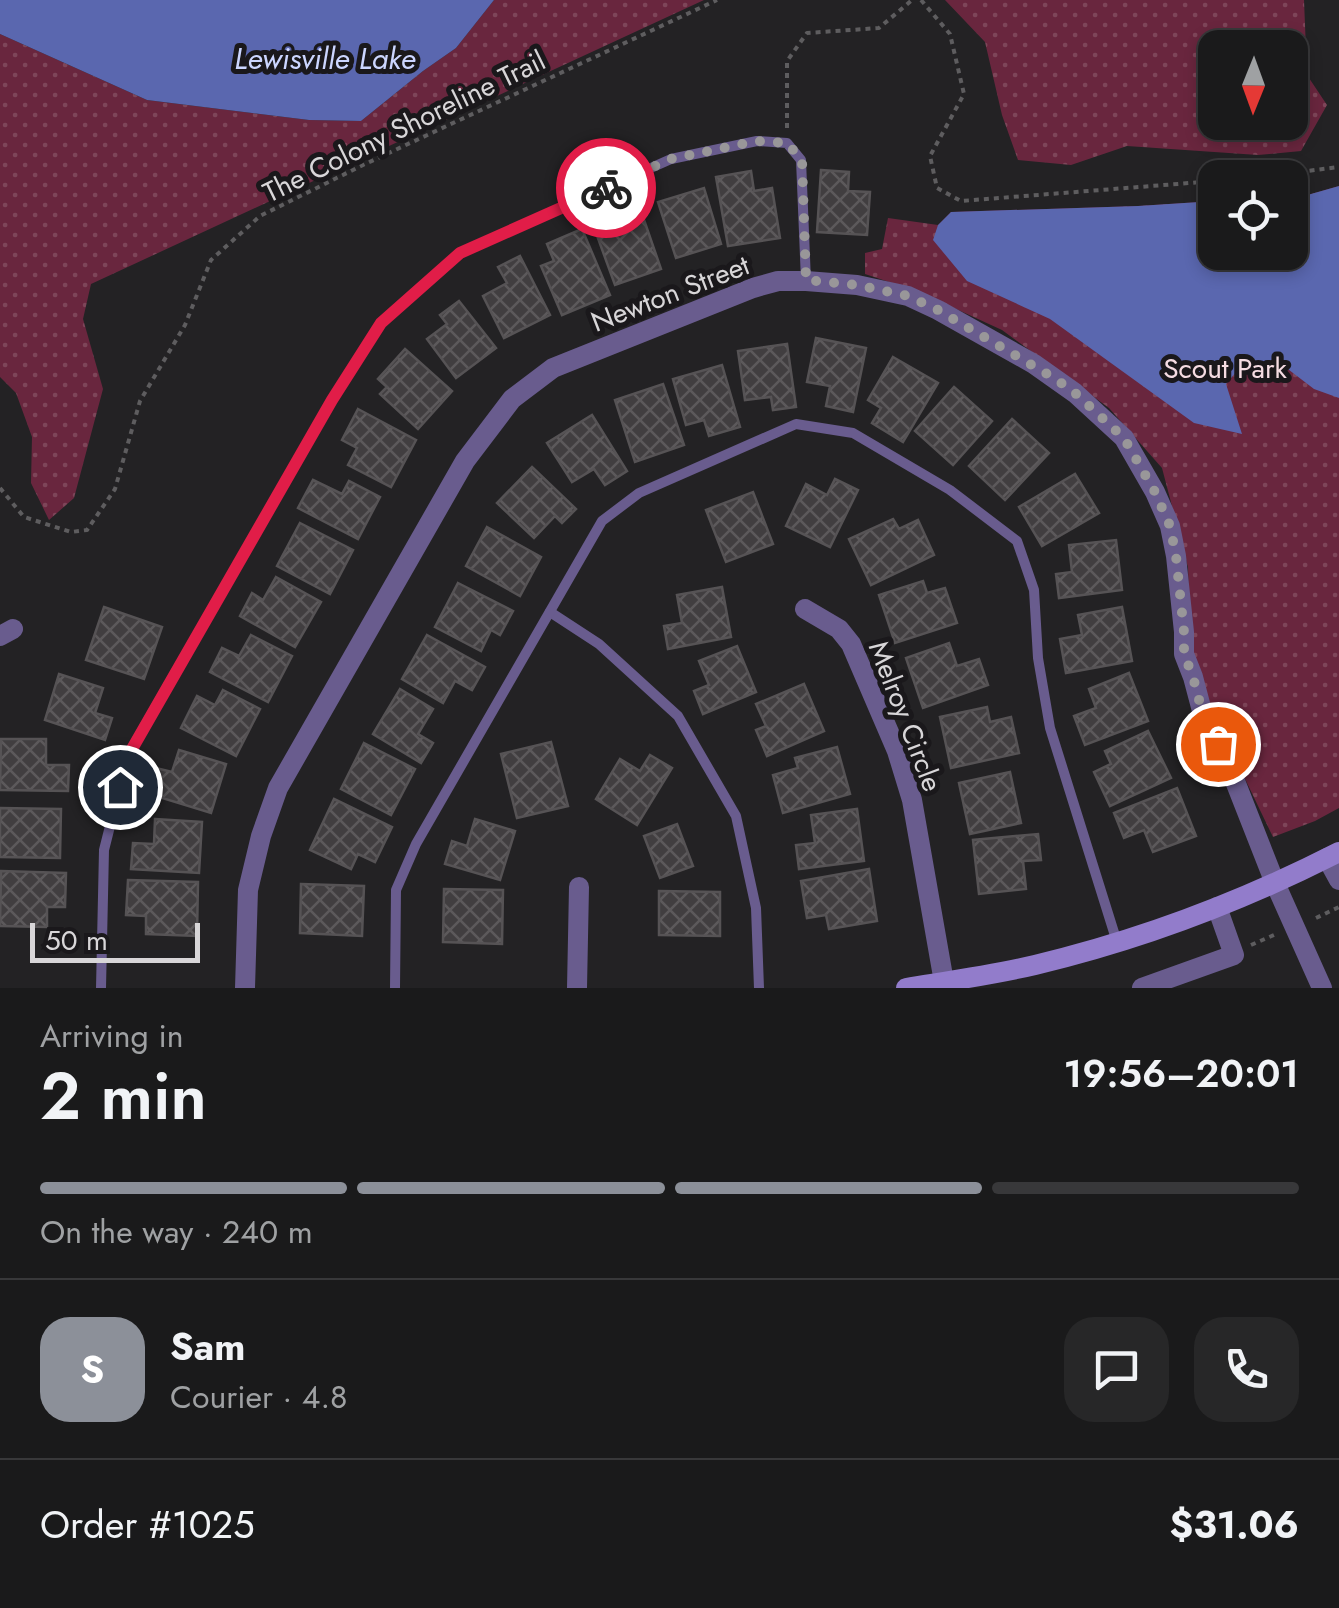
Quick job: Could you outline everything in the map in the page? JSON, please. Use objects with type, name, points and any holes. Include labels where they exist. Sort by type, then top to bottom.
[{"type":"main road","points":[[906,988],[1033,966],[1117,943],[1218,908],[1333,855]]},
{"type":"street","name":"Newton Street","points":[[245,988],[248,890],[278,788],[465,461],[512,398],[553,368],[752,288],[778,281],[806,280],[908,296],[938,310],[1034,364],[1074,392],[1124,438],[1170,526],[1184,654],[1202,711],[1322,988]]},
{"type":"street","name":"Melroy Circle","points":[[805,609],[839,629],[851,644],[897,751],[912,800],[944,982]]},
{"type":"street","points":[[1333,855],[1339,880]]},
{"type":"street","points":[[577,988],[579,887]]},
{"type":"street","points":[[1142,988],[1234,955],[1218,908]]},
{"type":"lane","points":[[101,988],[104,850],[128,756],[332,400],[381,323],[460,253],[671,159],[757,141],[787,143],[802,160],[806,280]]},
{"type":"lane","points":[[395,988],[396,890],[416,844],[602,521],[639,493],[796,424],[853,433],[950,490],[1018,541],[1034,590],[1038,658],[1050,728],[1117,943]]},
{"type":"lane","points":[[550,612],[599,644],[678,716],[736,816],[756,908],[759,988]]},
{"type":"path","name":"The Colony Shoreline Trail","points":[[0,488],[24,517],[71,532],[87,530],[115,489],[140,401],[185,325],[212,260],[260,216],[717,0]]},
{"type":"path","points":[[787,143],[787,61],[808,34],[879,28],[912,0]]},
{"type":"path","points":[[920,0],[950,34],[964,94],[930,156],[937,188],[961,201],[1198,182]]},
{"type":"path","points":[[1308,171],[1339,168]]},
{"type":"green space","points":[[494,0],[704,0],[91,284],[83,319],[103,389],[74,498],[49,520],[31,483],[32,437],[16,393],[0,377],[0,34],[147,100],[309,120],[361,121],[456,48]]},
{"type":"green space","points":[[945,0],[1304,0],[1305,30],[1198,30],[1198,140],[1307,140],[1301,151],[1258,155],[1127,146],[1071,165],[1018,160],[1002,115],[985,42]]},
{"type":"green space","points":[[1308,76],[1327,105],[1308,139]]},
{"type":"green space","name":"Scout Park","points":[[1339,186],[1339,808],[1273,837],[1210,706],[1190,642],[1188,567],[1162,468],[1109,408],[1002,330],[919,292],[865,274],[865,253],[882,249],[888,218],[938,225],[951,212],[1198,202],[1198,270],[1308,270],[1308,195]]},
{"type":"water","name":"Lewisville Lake","points":[[0,0],[494,0],[456,48],[361,121],[309,120],[147,100],[0,34]]},
{"type":"water","points":[[1339,186],[1339,398],[1314,389],[1276,360],[1243,364],[1226,384],[1242,434],[1194,423],[1050,319],[967,281],[933,240],[938,225],[951,212],[1198,202],[1198,270],[1308,270],[1308,195]]},
{"type":"building","points":[[821,170],[849,172],[848,191],[870,192],[867,235],[817,232]]},
{"type":"building","points":[[751,171],[754,191],[772,188],[780,238],[728,246],[716,177]]},
{"type":"building","points":[[704,188],[721,244],[676,258],[658,202]]},
{"type":"building","points":[[642,214],[661,269],[615,285],[595,230]]},
{"type":"building","points":[[582,229],[610,295],[562,315],[541,266],[554,261],[547,244]]},
{"type":"building","points":[[520,256],[550,315],[504,338],[483,296],[507,283],[498,267]]},
{"type":"building","points":[[459,301],[496,348],[456,378],[427,339],[447,324],[440,315]]},
{"type":"building","points":[[816,338],[866,348],[853,412],[826,406],[830,386],[807,382]]},
{"type":"building","points":[[787,344],[796,407],[773,410],[771,397],[745,400],[738,351]]},
{"type":"building","points":[[405,349],[452,391],[418,429],[380,394],[387,387],[378,379]]},
{"type":"building","points":[[893,357],[938,383],[903,442],[872,423],[881,408],[868,400]]},
{"type":"building","points":[[722,365],[740,427],[709,436],[704,420],[686,425],[673,379]]},
{"type":"building","points":[[663,384],[684,445],[635,462],[615,400]]},
{"type":"building","points":[[954,387],[992,421],[953,465],[915,431]]},
{"type":"building","points":[[358,409],[416,440],[391,487],[348,465],[357,448],[342,440]]},
{"type":"building","points":[[592,415],[627,471],[605,485],[594,469],[572,482],[547,443]]},
{"type":"building","points":[[1012,419],[1049,453],[1005,500],[969,466]]},
{"type":"building","points":[[532,467],[576,509],[562,523],[555,516],[534,538],[497,503]]},
{"type":"building","points":[[1075,474],[1099,513],[1042,546],[1019,507]]},
{"type":"building","points":[[835,479],[858,490],[830,547],[786,526],[806,484],[827,495]]},
{"type":"building","points":[[313,480],[342,494],[349,481],[380,497],[358,539],[298,508]]},
{"type":"building","points":[[753,492],[773,544],[726,562],[706,510]]},
{"type":"building","points":[[893,519],[899,529],[918,520],[934,555],[871,585],[849,539]]},
{"type":"building","points":[[300,523],[353,550],[330,594],[277,566]]},
{"type":"building","points":[[487,527],[541,557],[520,596],[466,566]]},
{"type":"building","points":[[1116,540],[1122,590],[1059,598],[1056,574],[1072,572],[1069,545]]},
{"type":"building","points":[[276,577],[321,602],[295,647],[240,616],[252,593],[263,600]]},
{"type":"building","points":[[923,581],[927,593],[945,588],[957,623],[895,643],[879,595]]},
{"type":"building","points":[[458,583],[513,611],[500,635],[491,630],[481,651],[435,627]]},
{"type":"building","points":[[722,587],[731,637],[668,649],[664,626],[682,623],[677,595]]},
{"type":"building","points":[[104,607],[162,627],[144,679],[86,660]]},
{"type":"building","points":[[1122,607],[1132,661],[1066,673],[1060,639],[1082,635],[1078,615]]},
{"type":"building","points":[[251,635],[292,656],[268,702],[210,672],[222,648],[239,656]]},
{"type":"building","points":[[427,635],[485,667],[472,690],[455,681],[443,703],[402,679]]},
{"type":"building","points":[[949,643],[957,666],[979,659],[988,685],[923,708],[906,658]]},
{"type":"building","points":[[737,646],[756,692],[703,714],[694,691],[709,685],[699,661]]},
{"type":"building","points":[[1129,673],[1148,721],[1085,745],[1074,716],[1096,708],[1089,689]]},
{"type":"building","points":[[59,674],[103,688],[95,713],[112,718],[105,740],[45,720]]},
{"type":"building","points":[[804,684],[824,731],[767,756],[756,730],[766,726],[756,704]]},
{"type":"building","points":[[400,689],[433,709],[418,734],[433,743],[421,763],[373,734]]},
{"type":"building","points":[[223,690],[260,709],[236,756],[181,728],[197,696],[215,705]]},
{"type":"building","points":[[987,707],[990,722],[1011,717],[1019,753],[951,768],[940,717]]},
{"type":"building","points":[[1148,731],[1171,778],[1110,806],[1094,772],[1111,764],[1105,751]]},
{"type":"building","points":[[1,739],[46,739],[46,765],[69,765],[68,791],[0,790]]},
{"type":"building","points":[[551,742],[568,806],[517,818],[501,754]]},
{"type":"building","points":[[364,743],[415,769],[391,815],[341,789]]},
{"type":"building","points":[[837,747],[850,794],[783,813],[773,775],[798,768],[795,758]]},
{"type":"building","points":[[179,750],[226,764],[211,813],[149,794],[156,768],[172,772]]},
{"type":"building","points":[[650,755],[672,768],[637,825],[596,799],[620,759],[640,771]]},
{"type":"building","points":[[1010,772],[1021,823],[970,834],[959,783]]},
{"type":"building","points":[[1177,788],[1196,836],[1153,852],[1144,830],[1124,838],[1114,813]]},
{"type":"building","points":[[334,799],[392,827],[375,862],[358,854],[351,869],[310,850]]},
{"type":"building","points":[[0,808],[61,809],[60,858],[0,857]]},
{"type":"building","points":[[857,809],[864,861],[799,869],[796,845],[815,843],[811,815]]},
{"type":"building","points":[[155,819],[202,822],[199,873],[131,869],[133,843],[154,844]]},
{"type":"building","points":[[475,819],[515,831],[500,880],[445,864],[452,841],[467,846]]},
{"type":"building","points":[[677,824],[693,866],[660,878],[644,836]]},
{"type":"building","points":[[1038,834],[1041,860],[1023,861],[1026,889],[979,894],[973,840]]},
{"type":"building","points":[[869,869],[877,921],[829,929],[826,915],[807,918],[801,881]]},
{"type":"building","points":[[1,871],[66,873],[65,907],[47,907],[47,927],[0,926]]},
{"type":"building","points":[[128,880],[198,882],[197,936],[146,934],[146,916],[126,915]]},
{"type":"building","points":[[301,884],[364,886],[362,936],[300,933]]},
{"type":"building","points":[[444,889],[503,890],[502,944],[443,942]]},
{"type":"building","points":[[659,891],[720,892],[720,936],[659,935]]},
{"type":"way so far","points":[[606,188],[671,159],[757,141],[787,143],[802,160],[806,280],[908,296],[990,338],[1074,392],[1124,438],[1170,526],[1184,654],[1202,711],[1218,744]]},
{"type":"route","points":[[120,787],[128,756],[332,400],[381,323],[460,253],[606,188]]}]
